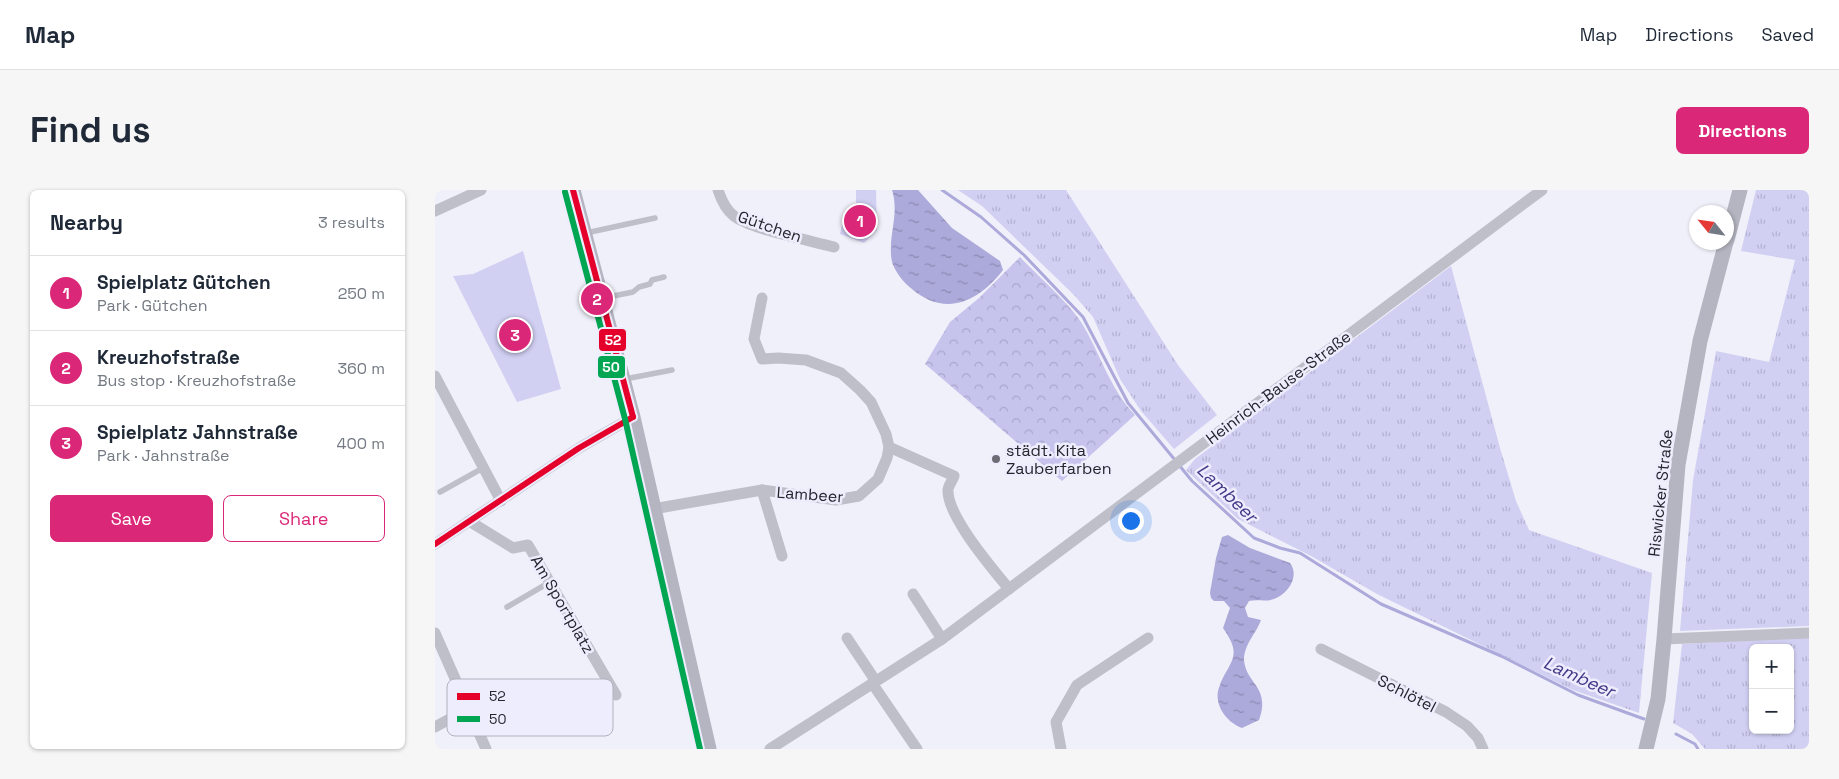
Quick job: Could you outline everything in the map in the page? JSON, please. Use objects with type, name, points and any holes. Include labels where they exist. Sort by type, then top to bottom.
[{"type":"street","points":[[435,211],[481,190]]},
{"type":"street","points":[[573,190],[633,417],[709,749]]},
{"type":"street","name":"Gütchen","points":[[718,190],[721,200],[734,216],[779,232],[834,247]]},
{"type":"street","name":"Heinrich-Bause-Straße","points":[[770,749],[942,639],[1176,462],[1542,190]]},
{"type":"street","name":"Riswicker Straße","points":[[1734,210],[1739,190]]},
{"type":"street","name":"Riswicker Straße","points":[[1646,749],[1658,699],[1665,640],[1678,465],[1700,341],[1724,250]]},
{"type":"street","points":[[762,298],[754,338],[762,359],[806,360],[841,373],[871,402],[886,434],[889,447],[954,476],[948,490],[954,513],[988,563],[1009,589]]},
{"type":"street","points":[[435,376],[501,502]]},
{"type":"street","points":[[435,544],[501,502],[579,448],[633,417]]},
{"type":"street","name":"Lambeer","points":[[653,509],[762,490],[836,500],[859,496],[878,480],[889,447]]},
{"type":"street","name":"Lambeer","points":[[762,490],[782,556]]},
{"type":"street","name":"Am Sportplatz","points":[[469,521],[513,548],[528,545],[607,679]]},
{"type":"street","points":[[913,594],[942,639]]},
{"type":"street","points":[[435,633],[455,679]]},
{"type":"street","points":[[1665,640],[1809,633]]},
{"type":"street","points":[[847,638],[917,749]]},
{"type":"street","points":[[1061,749],[1055,722],[1077,685],[1148,638]]},
{"type":"street","name":"Schlötel","points":[[1321,650],[1446,712],[1467,726],[1478,738],[1483,749]]},
{"type":"street","name":"Am Sportplatz","points":[[613,689],[616,694]]},
{"type":"street","points":[[435,727],[447,720]]},
{"type":"street","points":[[479,736],[485,749]]},
{"type":"lane","points":[[584,234],[655,218]]},
{"type":"lane","points":[[601,298],[633,292],[639,287],[650,284],[652,280],[664,277]]},
{"type":"lane","points":[[623,379],[672,370]]},
{"type":"lane","points":[[440,492],[483,468]]},
{"type":"lane","points":[[507,607],[550,582]]},
{"type":"green space","points":[[856,190],[876,190],[877,230],[864,243],[840,234],[845,212],[856,204]]},
{"type":"green space","points":[[958,190],[1066,190],[1178,365],[1217,415],[1174,449],[1141,411],[1120,379],[1093,317],[1074,295],[982,206]]},
{"type":"green space","points":[[1756,190],[1809,190],[1809,626],[1680,631],[1693,480],[1716,351],[1769,362],[1795,260],[1741,251]]},
{"type":"green space","points":[[523,251],[561,389],[517,402],[453,276],[473,274]]},
{"type":"green space","points":[[1020,257],[1076,314],[1088,334],[1111,382],[1135,415],[1062,481],[925,364],[950,322],[979,298]]},
{"type":"green space","points":[[1451,266],[1500,448],[1516,501],[1529,530],[1652,573],[1639,713],[1573,690],[1377,594],[1311,556],[1238,519],[1186,470],[1195,459]]},
{"type":"green space","points":[[1809,637],[1809,749],[1705,749],[1692,734],[1673,723],[1682,644]]},
{"type":"water","points":[[892,190],[918,190],[952,228],[1000,261],[1003,270],[983,290],[961,302],[937,303],[925,298],[912,289],[900,277],[892,262],[891,244],[895,208]]},
{"type":"water","points":[[1228,535],[1250,548],[1290,563],[1294,573],[1288,589],[1279,597],[1271,600],[1249,601],[1245,608],[1248,617],[1261,620],[1248,644],[1244,660],[1249,675],[1260,693],[1262,709],[1259,720],[1242,728],[1225,716],[1219,704],[1218,691],[1234,653],[1231,641],[1223,628],[1230,608],[1224,601],[1214,601],[1210,593],[1222,537]]},
{"type":"waterway","name":"Lambeer","points":[[942,190],[981,217],[1024,255],[1083,317],[1128,403],[1175,460]]},
{"type":"waterway","name":"Lambeer","points":[[1179,465],[1192,481],[1254,538],[1300,553],[1381,604],[1501,656],[1578,695],[1644,719]]},
{"type":"waterway","name":"Lambeer","points":[[1676,734],[1695,744],[1698,749]]},
{"type":"transit line","name":"52","points":[[573,190],[633,417]]},
{"type":"transit line","name":"50","points":[[565,192],[625,419],[700,749]]},
{"type":"transit line","name":"52","points":[[435,544],[579,448],[633,417]]},
{"type":"place","name":"Spielplatz Gütchen","points":[[860,221]]},
{"type":"place","name":"Kreuzhofstraße","points":[[597,299]]},
{"type":"place","name":"Spielplatz Jahnstraße","points":[[515,335]]},
{"type":"place","name":"städt. Kita Zauberfarben","points":[[996,459]]}]
